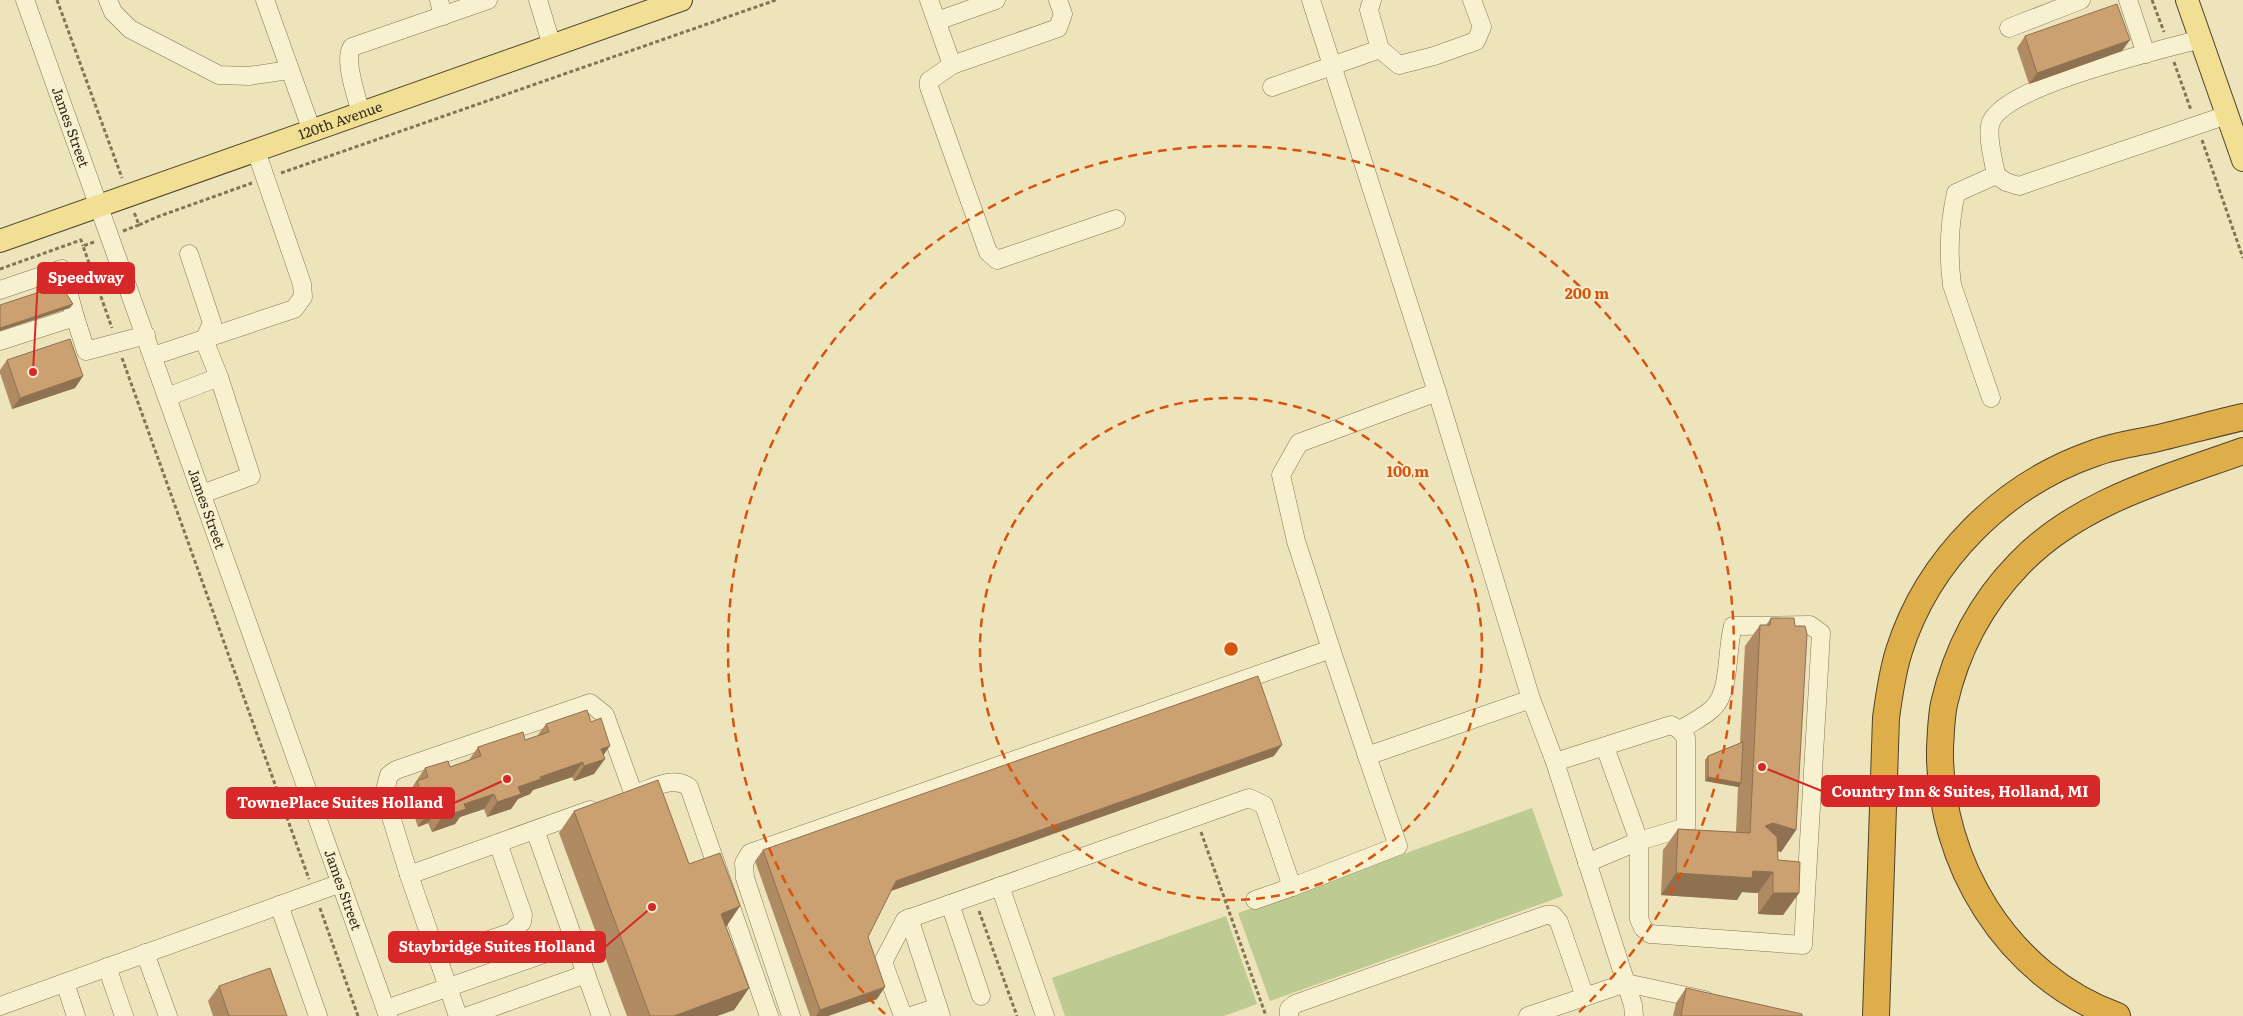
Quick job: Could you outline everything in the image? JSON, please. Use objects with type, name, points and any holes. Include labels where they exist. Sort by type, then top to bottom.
[{"type":"highway","points":[[1876,1016],[1886,718],[1889,694],[1893,672],[1908,626],[1931,584],[1958,546],[1991,512],[2052,471],[2096,452],[2243,417]]},
{"type":"highway","points":[[2117,1016],[2057,984],[2034,965],[2008,939],[1982,903],[1968,878],[1957,851],[1942,795],[1940,766],[1943,706],[1960,652],[1986,604],[2020,563],[2039,545],[2060,529],[2102,504],[2155,482],[2243,451]]},
{"type":"main road","points":[[2187,0],[2242,152]]},
{"type":"main road","name":"120th Avenue","points":[[0,241],[552,46],[667,2]]},
{"type":"street","name":"James Street","points":[[25,0],[387,1012]]},
{"type":"street","points":[[108,0],[113,12],[130,28],[219,75],[249,76],[290,70]]},
{"type":"street","points":[[265,0],[312,131]]},
{"type":"street","points":[[361,114],[348,62],[348,52],[352,47],[441,8],[488,0]]},
{"type":"street","points":[[538,0],[552,46]]},
{"type":"street","points":[[929,0],[952,65]]},
{"type":"street","points":[[937,21],[996,0]]},
{"type":"street","points":[[1058,0],[1062,14],[1058,28],[952,65],[929,81],[929,87],[988,252],[997,260],[1116,219]]},
{"type":"street","points":[[1311,0],[1437,392],[1531,699],[1555,762],[1626,983],[1634,1016]]},
{"type":"street","points":[[1372,0],[1369,10],[1380,49],[1399,64],[1434,56],[1476,41],[1482,27],[1472,0]]},
{"type":"street","points":[[2009,28],[2081,0]]},
{"type":"street","points":[[2128,0],[2146,54]]},
{"type":"street","points":[[2201,39],[2041,86],[2002,108],[1991,122],[1990,145],[1996,175],[2006,182],[2019,186],[2227,114]]},
{"type":"street","points":[[1272,87],[1380,49]]},
{"type":"street","points":[[153,356],[294,309],[304,297],[302,284],[256,151]]},
{"type":"street","points":[[1991,398],[1952,285],[1949,223],[1956,193],[1996,175]]},
{"type":"street","points":[[189,254],[212,323],[204,340],[219,377],[250,476],[202,494]]},
{"type":"street","points":[[0,290],[62,269],[86,351],[146,335]]},
{"type":"street","points":[[0,341],[75,317]]},
{"type":"street","points":[[168,397],[219,377]]},
{"type":"street","points":[[1254,900],[1398,846],[1296,541],[1281,474],[1299,442],[1437,392]]},
{"type":"street","points":[[1605,746],[1639,841],[1640,919],[1643,928],[1650,934],[1803,945],[1821,633],[1810,625],[1733,626],[1729,640],[1727,681],[1714,708],[1680,730]]},
{"type":"street","points":[[791,1016],[745,878],[744,863],[750,853],[1331,649]]},
{"type":"street","points":[[1367,756],[1531,699]]},
{"type":"street","points":[[458,1016],[409,875],[384,794],[389,775],[396,770],[590,703],[605,714],[634,795]]},
{"type":"street","points":[[1555,762],[1671,726],[1680,730],[1686,738],[1686,827],[1639,841],[1587,863]]},
{"type":"street","points":[[409,875],[670,782],[682,782],[689,787],[770,1016]]},
{"type":"street","points":[[903,1016],[883,962],[905,920],[1249,798],[1264,805],[1292,887]]},
{"type":"street","points":[[535,830],[601,1016]]},
{"type":"street","points":[[437,958],[512,932],[522,922],[523,915],[498,843]]},
{"type":"street","points":[[0,1007],[341,883]]},
{"type":"street","points":[[1000,886],[1045,1016]]},
{"type":"street","points":[[950,904],[981,996]]},
{"type":"street","points":[[278,905],[318,1016]]},
{"type":"street","points":[[1289,1016],[1289,1010],[1295,1004],[1546,915],[1554,915],[1558,922],[1585,997]]},
{"type":"street","points":[[909,918],[940,1012],[911,1016]]},
{"type":"street","points":[[387,1012],[575,943]]},
{"type":"street","points":[[145,954],[168,1016]]},
{"type":"street","points":[[106,967],[124,1016]]},
{"type":"street","points":[[468,1016],[586,974]]},
{"type":"street","points":[[65,983],[76,1016]]},
{"type":"street","points":[[1528,1016],[1626,983],[1722,1004]]},
{"type":"street","points":[[0,1007],[9,1016]]},
{"type":"path","points":[[139,226],[157,216],[776,0]]},
{"type":"path","points":[[0,269],[81,240],[83,246]]},
{"type":"path","points":[[1202,815],[1200,829],[1266,1016]]},
{"type":"path","points":[[982,892],[978,907],[1017,1016]]},
{"type":"green space","points":[[1532,808],[1563,896],[1270,1001],[1238,913]]},
{"type":"green space","points":[[1226,916],[1257,1004],[1224,1016],[1065,1016],[1052,978]]},
{"type":"building","points":[[2117,4],[2130,40],[2037,73],[2025,36]]},
{"type":"building","points":[[61,285],[73,304],[0,328],[0,305]]},
{"type":"building","points":[[70,339],[83,376],[20,398],[7,360]]},
{"type":"building","points":[[1771,618],[1794,618],[1795,626],[1805,626],[1807,634],[1796,830],[1773,823],[1765,826],[1777,837],[1778,860],[1800,862],[1799,893],[1773,893],[1773,872],[1753,871],[1752,878],[1676,873],[1678,829],[1750,833],[1760,625],[1770,625]]},
{"type":"building","points":[[1258,676],[1282,745],[896,881],[868,937],[885,987],[820,1010],[763,850]]},
{"type":"building","points":[[587,710],[591,722],[601,718],[610,746],[601,749],[605,759],[584,766],[583,762],[540,777],[541,779],[518,787],[521,794],[497,802],[494,794],[464,804],[466,809],[442,817],[439,808],[428,812],[417,781],[428,777],[425,768],[448,761],[450,767],[481,756],[478,747],[523,732],[525,740],[549,732],[546,724]]},
{"type":"building","points":[[1743,742],[1741,783],[1708,777],[1708,756]]},
{"type":"building","points":[[658,780],[689,864],[720,853],[740,906],[721,914],[749,988],[674,1016],[650,1016],[574,811]]},
{"type":"building","points":[[270,968],[287,1016],[229,1016],[219,986]]},
{"type":"building","points":[[1686,988],[1802,1014],[1802,1016],[1681,1016]]},
{"type":"place","name":"Speedway","points":[[33,372]]},
{"type":"place","name":"Country Inn & Suites, Holland, MI","points":[[1762,767]]},
{"type":"place","name":"TownePlace Suites Holland","points":[[507,779]]},
{"type":"place","name":"Staybridge Suites Holland","points":[[652,907]]}]
